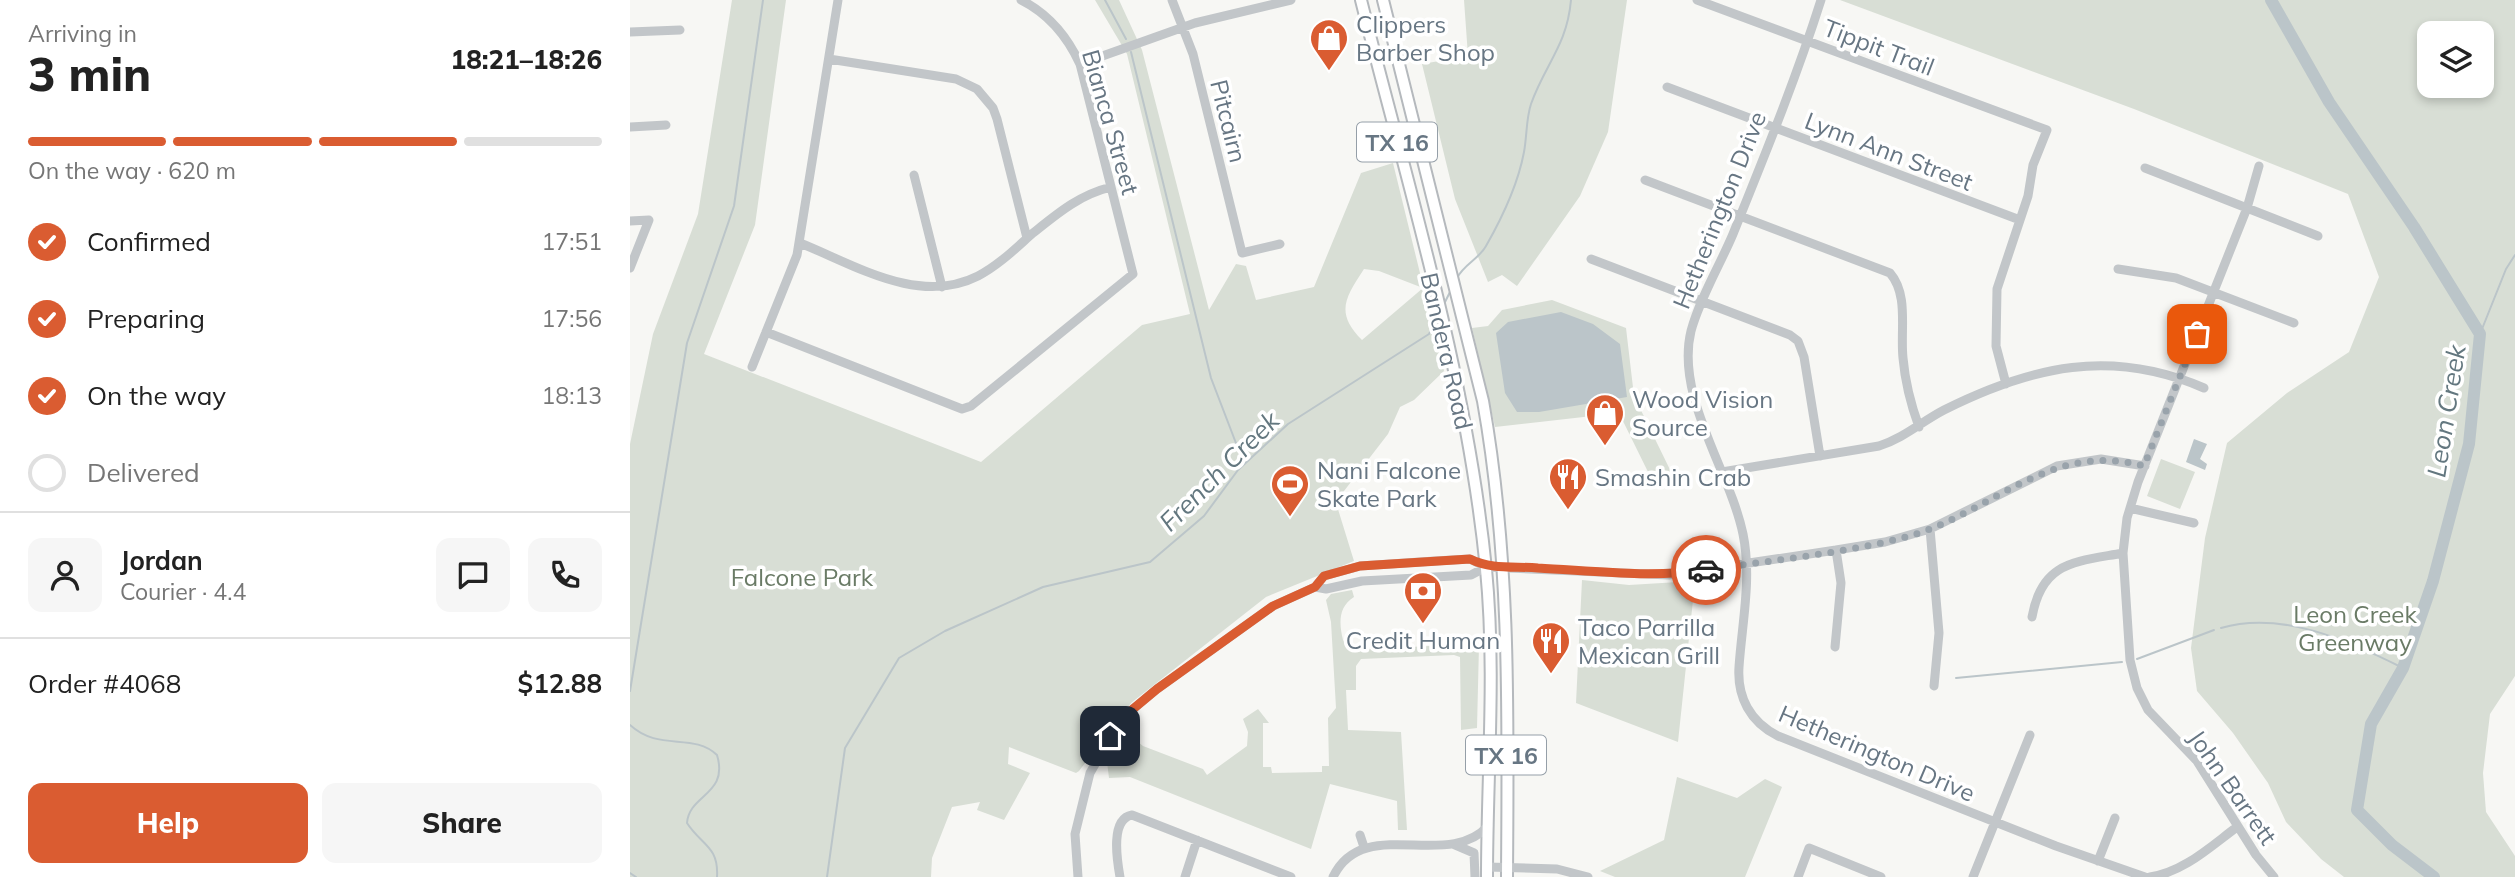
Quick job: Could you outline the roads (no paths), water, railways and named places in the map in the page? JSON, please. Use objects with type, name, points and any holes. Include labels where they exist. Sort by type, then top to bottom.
[{"type":"main road","name":"Bandera Road","points":[[1361,0],[1444,335],[1474,475],[1486,567],[1487,872]]},
{"type":"main road","name":"Bandera Road","points":[[1383,0],[1483,401],[1493,456],[1504,567],[1507,872]]},
{"type":"main road","points":[[1417,223],[1437,217]]},
{"type":"street","points":[[752,367],[800,243],[838,0]]},
{"type":"street","name":"Bianca Street","points":[[766,332],[961,409],[971,406],[1133,274],[1080,64],[1053,23],[1021,0]]},
{"type":"street","name":"Pitcairn","points":[[1172,0],[1184,27],[1242,253],[1280,244]]},
{"type":"street","points":[[1080,64],[1184,27],[1291,0]]},
{"type":"street","name":"Tippit Trail","points":[[1697,0],[2047,130],[2033,165],[2028,196],[2020,220]]},
{"type":"street","name":"Hetherington Drive","points":[[1821,0],[1808,41],[1741,215],[1691,332],[1690,374],[1743,533],[1747,564],[1739,684],[1742,697],[1756,720],[1778,736],[1995,822],[2147,877],[2164,874],[2186,864],[2238,827]]},
{"type":"street","points":[[630,32],[680,30]]},
{"type":"street","points":[[829,59],[956,79],[977,89],[986,98],[997,119],[1027,238]]},
{"type":"street","name":"Lynn Ann Street","points":[[1667,88],[2020,220]]},
{"type":"street","points":[[630,127],[666,125]]},
{"type":"street","name":"John Barrett","points":[[2259,166],[2247,208],[2144,466],[2130,508],[2123,553],[2130,660],[2137,688],[2148,710],[2196,761],[2274,877]]},
{"type":"street","points":[[2145,167],[2318,236]]},
{"type":"street","points":[[914,176],[942,287]]},
{"type":"street","points":[[1645,180],[1883,269],[1895,279],[1902,299],[1907,384],[1919,427]]},
{"type":"street","points":[[800,243],[904,284],[942,287],[979,275],[1074,201],[1111,187]]},
{"type":"street","points":[[630,221],[649,220],[630,268]]},
{"type":"street","points":[[2006,384],[1996,345],[1995,308],[2001,271],[2020,220]]},
{"type":"street","points":[[1591,258],[1784,332],[1798,341],[1804,357],[1820,456]]},
{"type":"street","points":[[2118,269],[2176,278],[2294,323]]},
{"type":"street","points":[[1722,472],[1879,446],[1919,427],[1946,409],[2040,372],[2088,364],[2137,366],[2179,377],[2204,388]]},
{"type":"street","points":[[1077,877],[1075,834],[1083,792],[1099,755],[1121,719],[1157,689],[1273,606],[1315,587],[1324,576],[1360,566],[1470,559],[1486,567],[1669,575],[1885,542],[1930,529],[2057,466],[2101,459],[2144,466]]},
{"type":"street","points":[[2130,508],[2194,523]]},
{"type":"street","points":[[1930,529],[1939,625],[1934,686]]},
{"type":"street","points":[[1835,647],[1841,583],[1836,550]]},
{"type":"street","points":[[2032,617],[2039,590],[2052,573],[2070,563],[2123,553]]},
{"type":"street","points":[[1315,587],[1326,589],[1362,581],[1471,575],[1486,567]]},
{"type":"street","points":[[1973,877],[2030,735]]},
{"type":"street","points":[[1120,877],[1117,847],[1119,823],[1124,817],[1136,815],[1291,877]]},
{"type":"street","points":[[2098,861],[2115,818]]},
{"type":"street","points":[[1333,877],[1349,855],[1364,847],[1452,843],[1474,839],[1488,826]]},
{"type":"street","points":[[1360,835],[1364,847]]},
{"type":"street","points":[[1185,877],[1197,840]]},
{"type":"street","points":[[1452,843],[1474,853],[1475,877]]},
{"type":"street","points":[[1798,877],[1809,848],[1881,877]]},
{"type":"street","points":[[1487,872],[1556,869],[1588,877]]},
{"type":"waterway","points":[[630,691],[687,343],[734,206],[763,0]]},
{"type":"waterway","points":[[1105,0],[1126,39]]},
{"type":"waterway","name":"French Creek","points":[[1457,278],[1483,251],[1509,201],[1521,164],[1531,104],[1560,43],[1571,0]]},
{"type":"waterway","name":"Leon Creek","points":[[2271,0],[2329,102],[2414,227],[2480,334],[2469,444],[2433,581],[2403,668],[2371,724],[2357,810],[2392,845],[2434,877]]},
{"type":"waterway","points":[[1131,52],[1211,378],[1244,464]]},
{"type":"waterway","points":[[2480,334],[2506,269],[2515,255]]},
{"type":"waterway","name":"French Creek","points":[[1443,306],[1450,292]]},
{"type":"waterway","name":"French Creek","points":[[827,877],[845,748],[899,658],[945,631],[1043,587],[1150,562],[1204,516],[1238,470],[1288,424],[1429,334],[1438,317]]},
{"type":"waterway","points":[[2221,628],[2244,623],[2268,623],[2315,631],[2403,668]]},
{"type":"waterway","points":[[2137,659],[2214,630]]},
{"type":"waterway","points":[[1956,678],[2122,662]]},
{"type":"waterway","points":[[630,725],[652,738],[697,744],[717,755],[718,778],[689,813],[687,823],[712,852],[717,877]]},
{"type":"waterway","points":[[630,873],[636,877]]},
{"type":"place","name":"Clippers Barber Shop","points":[[1329,72]]},
{"type":"place","name":"Wood Vision Source","points":[[1605,447]]},
{"type":"place","name":"Smashin Crab","points":[[1568,511]]},
{"type":"place","name":"Nani Falcone Skate Park","points":[[1290,518]]},
{"type":"place","name":"Credit Human","points":[[1423,625]]},
{"type":"place","name":"Taco Parrilla Mexican Grill","points":[[1551,675]]},
{"type":"park label","name":"Falcone Park","points":[[802,577]]},
{"type":"park label","name":"Leon Creek Greenway","points":[[2355,628]]}]
